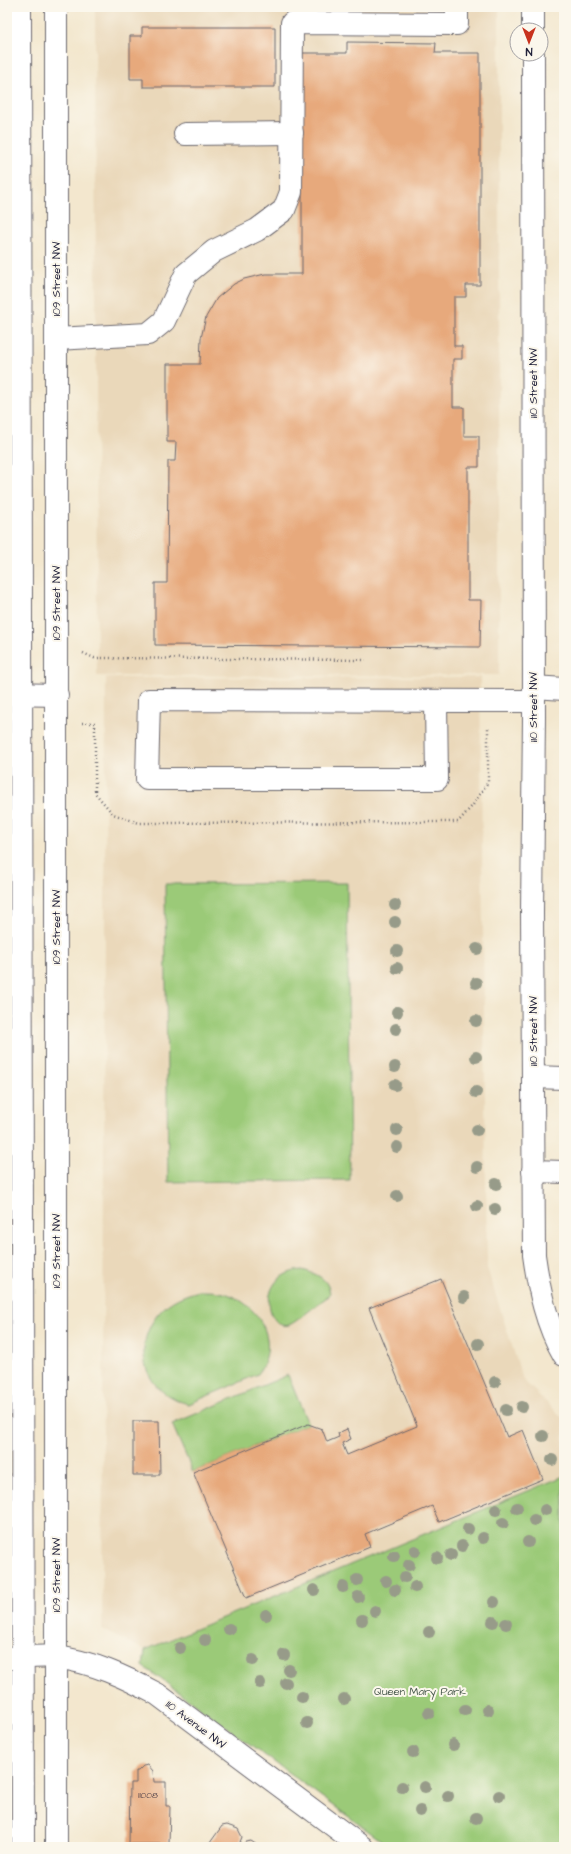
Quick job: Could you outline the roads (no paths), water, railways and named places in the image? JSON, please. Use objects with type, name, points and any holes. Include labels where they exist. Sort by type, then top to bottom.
[{"type":"main road","points":[[20,7],[14,694],[15,1658],[23,1847]]},
{"type":"main road","name":"109 Street NW","points":[[56,7],[56,1847]]},
{"type":"main road","points":[[56,339],[148,334],[164,322],[186,274],[214,251],[257,230],[284,210],[291,192],[291,15],[457,24],[457,7]]},
{"type":"main road","points":[[533,7],[533,22]]},
{"type":"main road","name":"110 Street NW","points":[[533,62],[534,1254],[538,1286],[546,1317],[564,1355]]},
{"type":"main road","points":[[185,134],[292,133]]},
{"type":"main road","points":[[436,701],[437,779],[147,779],[149,700],[436,701],[534,694],[564,689]]},
{"type":"main road","points":[[14,694],[57,695]]},
{"type":"main road","points":[[533,1077],[564,1078]]},
{"type":"main road","points":[[533,1171],[564,1172]]},
{"type":"main road","name":"110 Avenue NW","points":[[15,1658],[55,1657],[91,1664],[124,1677],[156,1694],[362,1847]]},
{"type":"park label","name":"Queen Mary Park","points":[[420,1691]]}]
